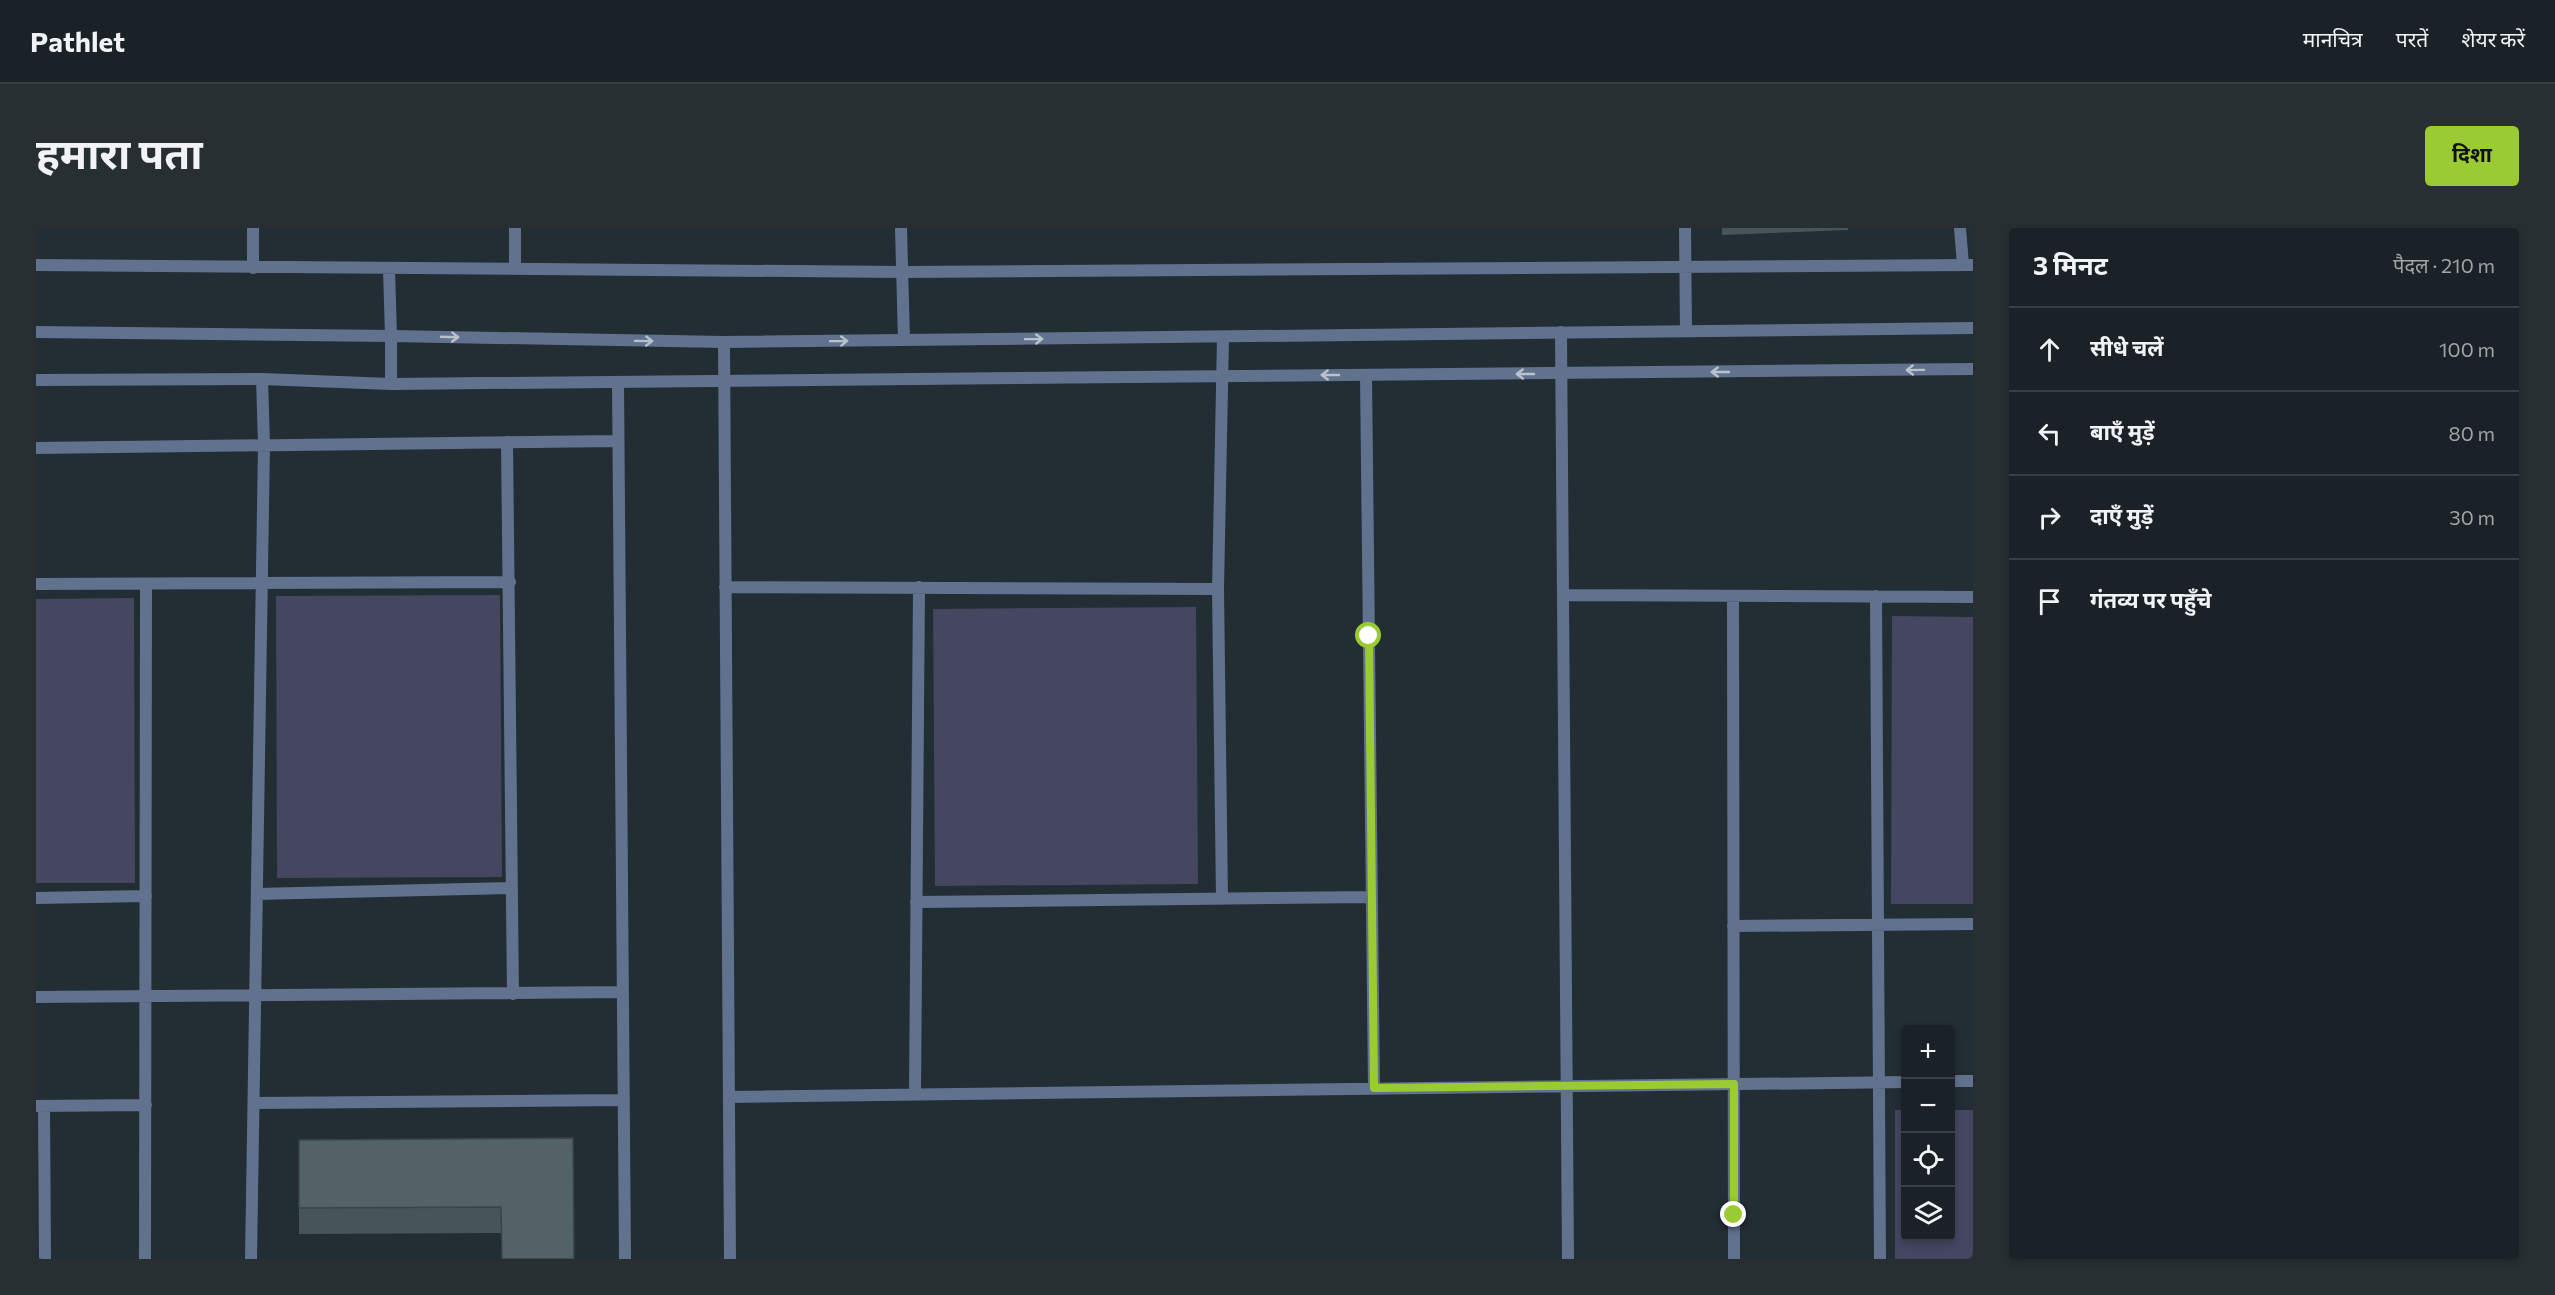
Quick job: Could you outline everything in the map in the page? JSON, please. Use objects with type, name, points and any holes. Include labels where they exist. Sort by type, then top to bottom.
[{"type":"street","points":[[253,228],[253,268]]},
{"type":"street","points":[[515,228],[515,269]]},
{"type":"street","points":[[901,228],[904,340]]},
{"type":"street","points":[[1685,228],[1686,331]]},
{"type":"street","points":[[36,265],[903,272],[1968,265],[1960,228]]},
{"type":"street","points":[[388,269],[391,384]]},
{"type":"street","points":[[36,332],[724,342],[1973,328]]},
{"type":"street","points":[[1561,332],[1568,1259]]},
{"type":"street","points":[[1222,337],[1218,589],[1222,899]]},
{"type":"street","points":[[724,342],[730,1259]]},
{"type":"street","points":[[36,380],[262,379],[391,384],[1973,369]]},
{"type":"street","points":[[1366,375],[1374,1088]]},
{"type":"street","points":[[251,1259],[264,445],[262,379]]},
{"type":"street","points":[[618,382],[625,1259]]},
{"type":"street","points":[[36,448],[618,441]]},
{"type":"street","points":[[507,442],[513,994]]},
{"type":"street","points":[[36,584],[510,582]]},
{"type":"street","points":[[145,1259],[146,584]]},
{"type":"street","points":[[725,587],[1218,589]]},
{"type":"street","points":[[915,1095],[919,587]]},
{"type":"street","points":[[1563,595],[1973,597]]},
{"type":"street","points":[[1733,596],[1734,1259]]},
{"type":"street","points":[[1876,597],[1880,925],[1880,1259]]},
{"type":"street","points":[[257,894],[512,888]]},
{"type":"street","points":[[36,898],[146,896]]},
{"type":"street","points":[[916,902],[1372,897]]},
{"type":"street","points":[[1733,926],[1973,924]]},
{"type":"street","points":[[36,997],[256,997],[623,992]]},
{"type":"street","points":[[1955,1081],[1973,1081]]},
{"type":"street","points":[[729,1097],[1901,1082]]},
{"type":"street","points":[[254,1103],[624,1100]]},
{"type":"street","points":[[45,1259],[40,1106],[146,1105]]},
{"type":"shaded area","points":[[500,595],[502,877],[277,878],[276,596]]},
{"type":"shaded area","points":[[134,598],[135,883],[36,883],[36,599]]},
{"type":"shaded area","points":[[1196,607],[1198,884],[935,886],[933,609]]},
{"type":"shaded area","points":[[1892,616],[1973,617],[1973,904],[1891,904]]},
{"type":"shaded area","points":[[1895,1110],[1901,1110],[1901,1241],[1955,1241],[1955,1110],[1973,1110],[1973,1259],[1895,1259]]},
{"type":"building","points":[[573,1138],[574,1259],[502,1259],[501,1207],[299,1208],[299,1140]]},
{"type":"route","points":[[1369,636],[1374,1088],[1734,1084],[1734,1215]]}]
